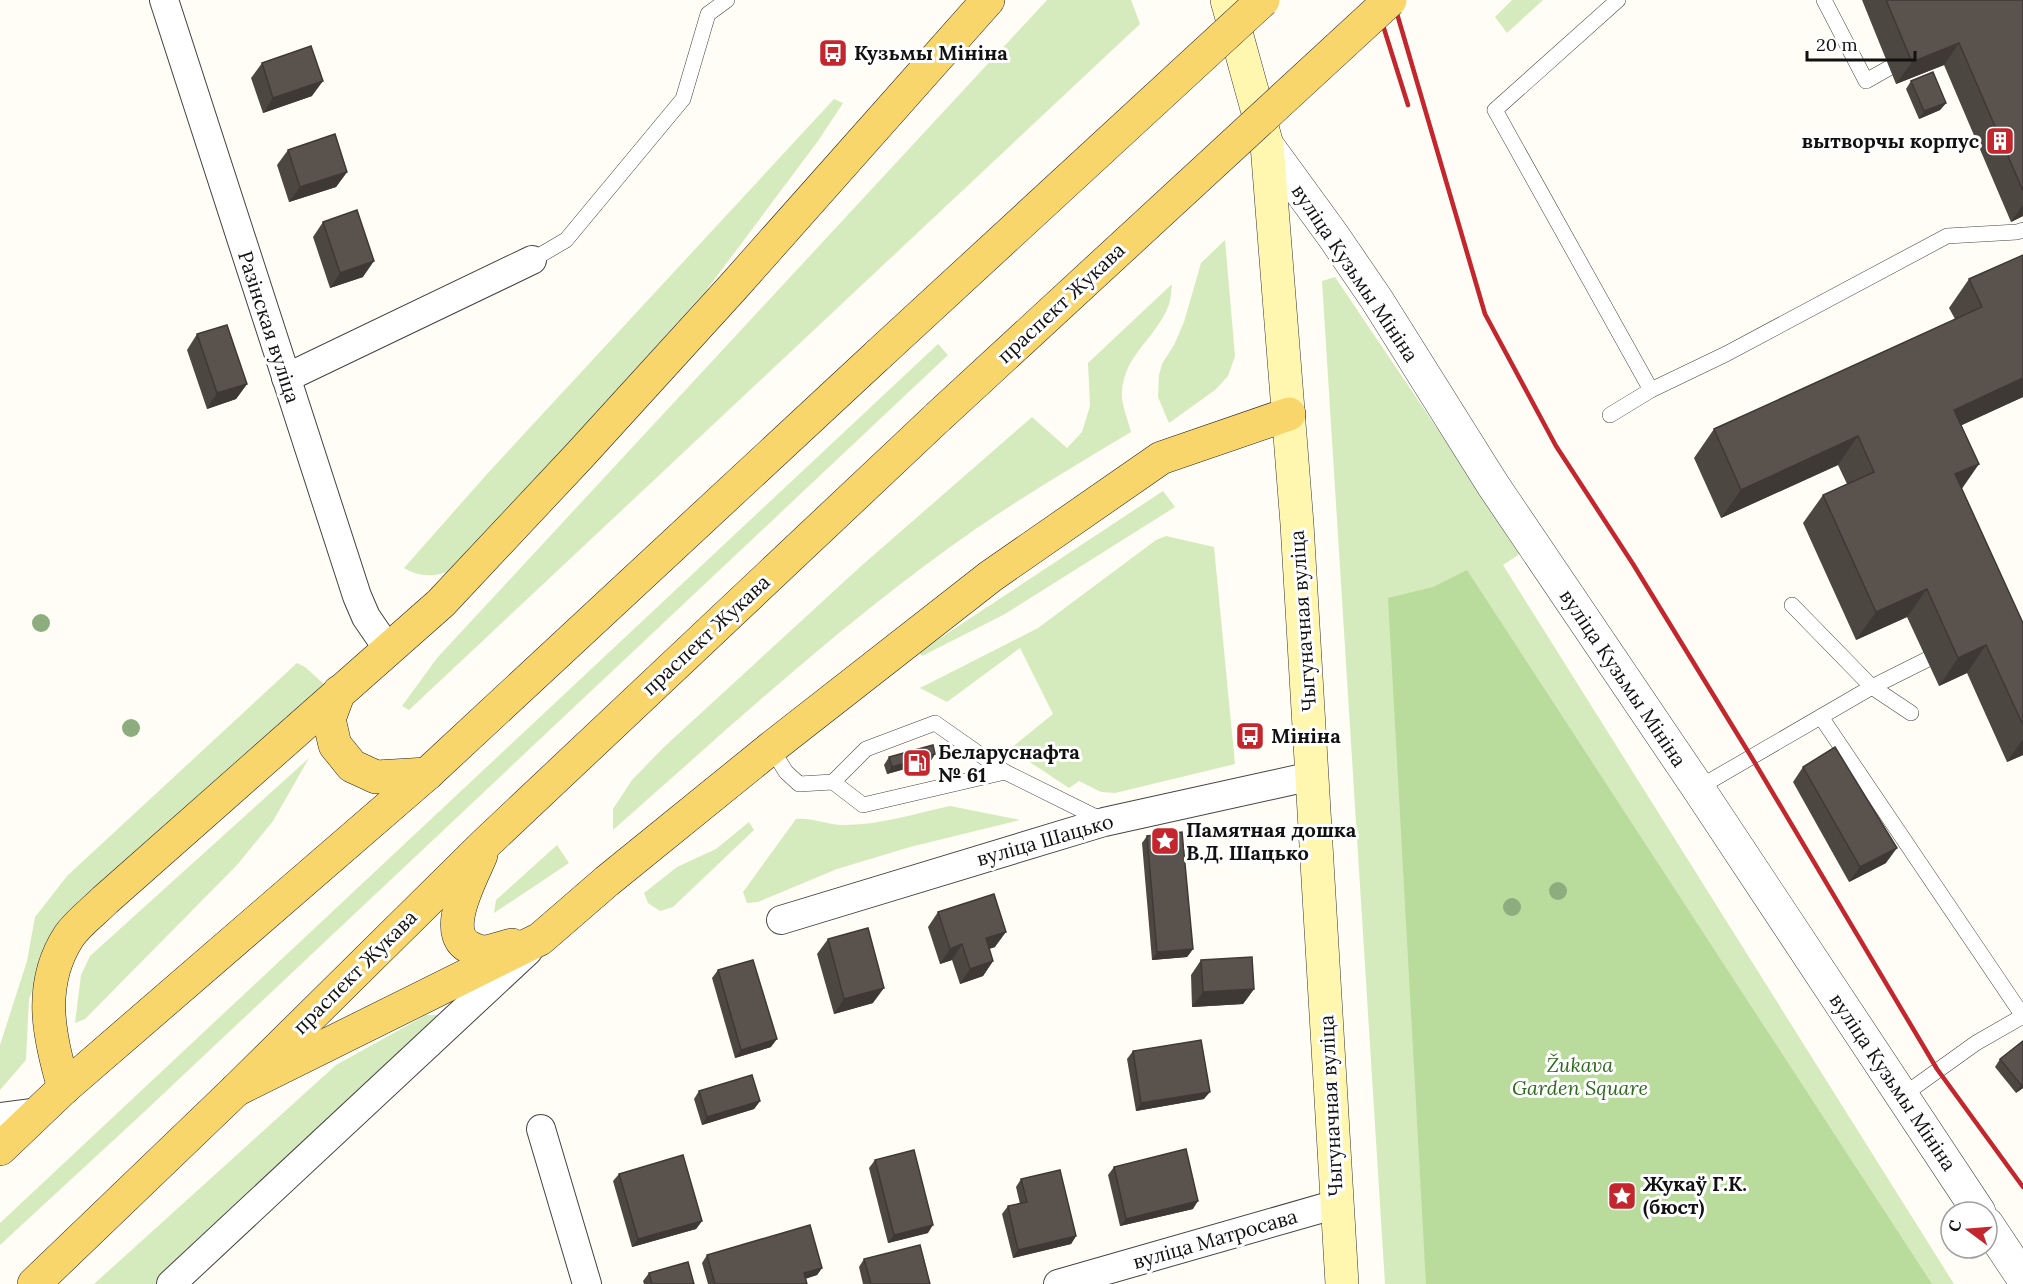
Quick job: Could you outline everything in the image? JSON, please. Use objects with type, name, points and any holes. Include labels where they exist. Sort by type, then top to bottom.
[{"type":"main road","points":[[63,1088],[51,1046],[47,1011],[57,961],[69,936],[105,900],[441,603],[587,447],[773,242],[988,0]]},
{"type":"main road","name":"Чыгуначная вуліца","points":[[1227,0],[1267,145],[1289,414],[1342,1284]]},
{"type":"main road","points":[[0,1149],[63,1088],[428,774],[1263,0]]},
{"type":"main road","name":"праспект Жукава","points":[[34,1284],[236,1090],[484,845],[938,417],[1390,0]]},
{"type":"main road","points":[[236,1090],[540,939],[607,881],[771,748],[991,576],[1161,458],[1289,414]]},
{"type":"main road","points":[[339,692],[329,719],[335,745],[351,766],[376,777],[428,774]]},
{"type":"main road","points":[[484,845],[458,914],[457,930],[460,940],[468,947],[483,952],[540,939]]},
{"type":"street","name":"Разінская вуліца","points":[[164,0],[357,596],[366,617],[388,649]]},
{"type":"street","name":"вуліца Кузьмы Мініна","points":[[1267,145],[1377,300],[1492,484],[1698,788],[1971,1200]]},
{"type":"street","points":[[286,378],[532,260]]},
{"type":"street","name":"вуліца Шацько","points":[[781,920],[1104,822],[1312,776]]},
{"type":"street","points":[[171,1284],[540,939]]},
{"type":"street","points":[[0,1117],[40,1112]]},
{"type":"street","points":[[541,1129],[587,1284]]},
{"type":"street","name":"вуліца Матросава","points":[[1058,1284],[1337,1204]]},
{"type":"street","points":[[1999,1242],[2023,1278]]},
{"type":"lane","points":[[532,260],[566,240],[683,99],[708,14],[727,0]]},
{"type":"lane","points":[[1618,0],[1495,110],[1651,390]]},
{"type":"lane","points":[[1824,0],[1866,81],[1889,68]]},
{"type":"lane","points":[[1610,415],[1651,390],[1726,354],[1947,236],[2023,230]]},
{"type":"lane","points":[[1792,605],[1872,687],[1911,713]]},
{"type":"lane","points":[[1698,788],[1872,687],[1926,660]]},
{"type":"lane","points":[[1821,717],[2023,1016],[1976,1043],[1902,1096]]},
{"type":"lane","points":[[833,782],[866,749],[935,723],[1005,772],[1104,822]]},
{"type":"lane","points":[[771,748],[786,772],[800,784],[833,782],[863,804],[1005,772]]},
{"type":"green space","points":[[1047,0],[1131,0],[1140,24],[409,710],[402,706],[437,658]]},
{"type":"green space","points":[[1512,0],[1543,0],[1507,33],[1495,17]]},
{"type":"green space","points":[[834,99],[843,103],[818,141],[705,292],[527,489],[450,571],[427,575],[404,568],[487,474]]},
{"type":"green space","points":[[1225,240],[1235,356],[1228,376],[1215,390],[1169,423],[1158,397],[1162,364],[1174,345],[1184,322],[1201,263]]},
{"type":"green space","name":"Žukava Garden Square","points":[[1335,277],[1521,553],[1503,565],[1954,1284],[1385,1284],[1322,281]]},
{"type":"green space","points":[[1172,284],[1168,307],[1156,329],[1134,357],[1124,379],[1123,402],[1131,432],[996,515],[882,599],[790,674],[613,830],[613,809],[632,780],[664,747],[860,567],[1032,417],[1067,448],[1082,432],[1090,406],[1088,363]]},
{"type":"green space","points":[[938,344],[948,355],[0,1245],[0,1223]]},
{"type":"green space","points":[[1163,491],[1175,507],[1005,614],[922,656],[919,652]]},
{"type":"green space","points":[[1166,536],[1214,547],[1235,764],[1115,793],[1101,792],[1079,781],[1069,788],[1010,749],[1053,714],[1020,648],[947,702],[920,688],[1038,628],[1156,540]]},
{"type":"green space","name":"Žukava Garden Square","points":[[1467,570],[1932,1284],[1426,1284],[1388,598],[1433,587]]},
{"type":"green space","points":[[297,663],[325,685],[48,946],[29,999],[26,1060],[0,1090],[0,1045],[27,961],[35,917],[67,876]]},
{"type":"green space","points":[[309,758],[273,821],[237,865],[85,1019],[75,1023],[81,975],[90,956]]},
{"type":"green space","points":[[950,806],[1020,820],[910,847],[837,869],[758,902],[747,903],[743,892],[796,819],[837,825],[857,825]]},
{"type":"green space","points":[[749,822],[754,830],[673,907],[660,911],[648,903],[644,893],[677,867],[716,849]]},
{"type":"green space","points":[[557,845],[569,863],[494,913],[496,900]]},
{"type":"green space","points":[[426,1015],[438,1015],[440,1021],[156,1284],[94,1284],[336,1065]]},
{"type":"building","points":[[1886,0],[2023,0],[2023,191],[1959,43],[1912,62]]},
{"type":"building","points":[[311,46],[323,81],[273,98],[262,63]]},
{"type":"building","points":[[1933,72],[1946,103],[1924,111],[1911,81]]},
{"type":"building","points":[[335,134],[347,172],[300,187],[288,150]]},
{"type":"building","points":[[357,210],[374,261],[340,273],[323,222]]},
{"type":"building","points":[[2023,255],[2023,378],[1954,410],[1979,464],[1955,474],[2023,623],[2023,725],[1986,645],[1958,658],[1927,589],[1876,612],[1823,495],[1874,472],[1858,436],[1741,490],[1714,429],[1982,307],[1969,279]]},
{"type":"building","points":[[227,325],[247,384],[217,393],[197,334]]},
{"type":"building","points":[[933,745],[935,754],[892,767],[889,757]]},
{"type":"building","points":[[1835,747],[1897,848],[1860,867],[1803,767]]},
{"type":"building","points":[[1182,832],[1193,949],[1157,952],[1147,836]]},
{"type":"building","points":[[994,894],[1006,932],[986,938],[993,961],[970,969],[962,944],[950,949],[938,912]]},
{"type":"building","points":[[868,928],[884,988],[844,999],[828,939]]},
{"type":"building","points":[[1252,957],[1254,989],[1203,992],[1201,960]]},
{"type":"building","points":[[753,960],[777,1039],[741,1050],[718,970]]},
{"type":"building","points":[[1201,1040],[1210,1092],[1141,1103],[1133,1051]]},
{"type":"building","points":[[2023,1041],[2023,1084],[2021,1085],[2000,1059]]},
{"type":"building","points":[[752,1075],[760,1101],[707,1117],[699,1091]]},
{"type":"building","points":[[1186,1149],[1198,1201],[1126,1219],[1114,1167]]},
{"type":"building","points":[[914,1150],[933,1225],[894,1235],[875,1160]]},
{"type":"building","points":[[683,1155],[702,1221],[638,1239],[619,1174]]},
{"type":"building","points":[[1060,1170],[1076,1236],[1018,1250],[1008,1206],[1027,1202],[1021,1179]]},
{"type":"building","points":[[810,1225],[822,1268],[804,1273],[807,1284],[715,1284],[707,1255]]},
{"type":"building","points":[[920,1245],[930,1284],[871,1284],[864,1259]]},
{"type":"building","points":[[688,1262],[694,1284],[652,1284],[649,1273]]},
{"type":"railway","points":[[1375,0],[1408,105]]},
{"type":"railway","points":[[1393,0],[1485,314],[1556,446],[1633,564],[1752,758],[1937,1069],[2023,1187]]},
{"type":"place","name":"Кузьмы Мініна","points":[[833,53]]},
{"type":"place","name":"вытворчы корпус","points":[[2000,141]]},
{"type":"place","name":"Мініна","points":[[1250,736]]},
{"type":"place","name":"Беларуснафта № 61","points":[[917,763]]},
{"type":"place","name":"Памятная дошка В.Д. Шацько","points":[[1165,841]]},
{"type":"place","name":"Жукаў Г.К. (бюст)","points":[[1622,1196]]}]
